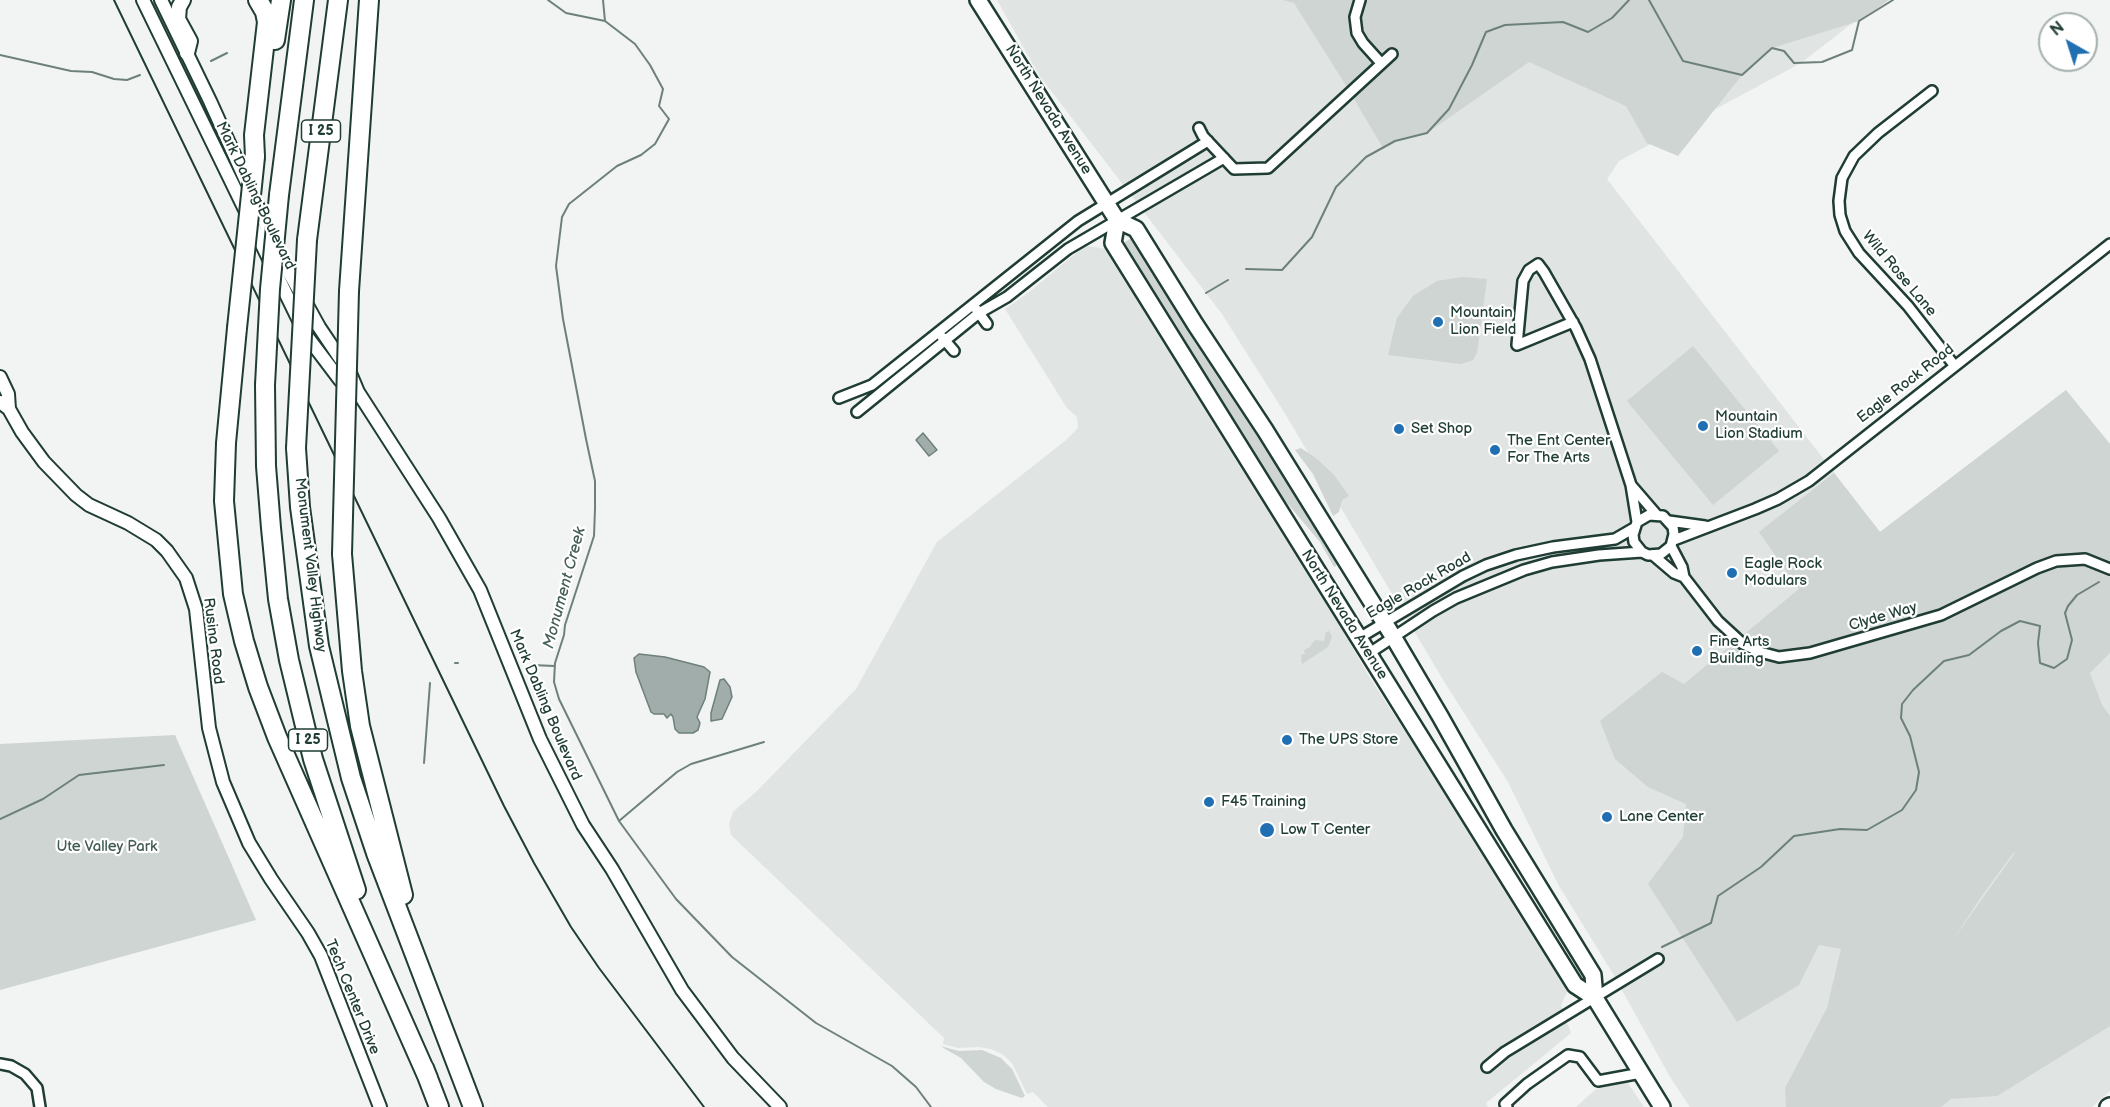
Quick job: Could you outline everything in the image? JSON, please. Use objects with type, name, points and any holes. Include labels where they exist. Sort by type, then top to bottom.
[{"type":"highway","points":[[258,0],[265,12],[267,22],[226,443],[224,501],[233,594],[258,687],[278,737],[428,1078]]},
{"type":"highway","points":[[256,136],[281,0]]},
{"type":"highway","name":"I 25","points":[[304,0],[279,195],[270,289],[265,385],[266,466],[278,599],[301,713],[332,821],[357,893],[439,1107]]},
{"type":"highway","name":"Monument Valley Highway","points":[[338,0],[307,240],[296,448],[308,573],[319,646],[351,778],[376,853],[473,1107]]},
{"type":"highway","points":[[369,0],[350,291],[342,554],[352,671],[360,726],[398,879],[446,1037]]},
{"type":"main road","points":[[183,0],[179,7],[178,19],[190,41],[187,53]]},
{"type":"main road","name":"North Nevada Avenue","points":[[978,0],[1117,220],[1136,229],[1265,430],[1394,638],[1504,830],[1593,975],[1595,998]]},
{"type":"main road","name":"North Nevada Avenue","points":[[1117,220],[1113,243],[1575,985],[1595,998],[1662,1107]]},
{"type":"street","name":"Mark Dabling Boulevard","points":[[143,0],[306,335],[340,380],[358,393]]},
{"type":"street","name":"Mark Dabling Boulevard","points":[[161,0],[280,256],[319,327],[350,373],[358,393],[449,534],[480,590],[540,739],[583,825],[612,869],[682,990],[733,1058],[780,1107]]},
{"type":"street","points":[[1360,0],[1355,17],[1357,33],[1381,63]]},
{"type":"street","points":[[1200,128],[1208,141],[1234,169],[1268,168],[1392,54]]},
{"type":"street","name":"Wild Rose Lane","points":[[1932,91],[1878,133],[1854,156],[1842,178],[1840,215],[1845,231],[1859,253],[1908,306],[1954,365]]},
{"type":"street","points":[[839,398],[862,391],[872,385],[1078,221],[1208,141]]},
{"type":"street","points":[[857,412],[979,313],[1007,297],[1068,249],[1224,158]]},
{"type":"street","name":"Eagle Rock Road","points":[[1368,654],[1456,597],[1524,570],[1552,562],[1599,555],[1642,552],[1654,556],[1667,551],[1672,543],[1707,526],[1755,509],[1794,490],[2110,244]]},
{"type":"street","points":[[1573,322],[1517,345],[1523,281],[1529,270],[1538,264],[1573,322],[1590,359],[1631,485],[1636,525],[1634,542],[1642,552]]},
{"type":"street","points":[[973,304],[987,324]]},
{"type":"street","points":[[938,332],[954,351]]},
{"type":"street","name":"Rusina Road","points":[[3,393],[22,432],[44,462],[75,495],[89,505],[128,523],[156,540],[167,551],[186,578],[196,609],[202,678],[214,753],[223,782],[249,843]]},
{"type":"street","points":[[1631,485],[1656,514]]},
{"type":"street","name":"Eagle Rock Road","points":[[1359,638],[1463,576],[1516,555],[1553,546],[1615,539],[1636,525],[1643,517],[1656,514],[1669,521],[1707,526]]},
{"type":"street","points":[[1669,521],[1673,527],[1672,543],[1684,577]]},
{"type":"street","points":[[1654,556],[1674,573],[1684,577]]},
{"type":"street","name":"Clyde Way","points":[[1684,577],[1718,621],[1743,645],[1760,652],[1788,657],[1810,653],[1941,615],[2056,561],[2085,559],[2110,568]]},
{"type":"street","name":"Tech Center Drive","points":[[249,843],[321,956],[380,1107]]},
{"type":"street","points":[[1487,1066],[1505,1052],[1658,959]]},
{"type":"street","points":[[1507,1107],[1505,1104],[1527,1084],[1568,1055],[1580,1057],[1598,1081],[1641,1073]]},
{"type":"street","points":[[0,1064],[11,1066],[25,1074],[37,1088],[40,1107]]},
{"type":"shaded area","points":[[997,0],[1882,0],[1801,63],[1619,161],[1607,179],[1880,532],[2066,390],[2110,444],[2110,1091],[2092,1107],[1690,1107],[1670,1077],[1612,972],[1559,886],[1508,782],[1445,683],[1284,412],[1222,314],[1039,75]]},
{"type":"shaded area","points":[[1088,246],[1106,249],[1370,678],[1440,785],[1564,985],[1567,992],[1561,1005],[1571,1033],[1486,1103],[1488,1107],[1048,1107],[1033,1092],[1027,1094],[1012,1063],[1002,1054],[991,1049],[958,1048],[943,1044],[944,1038],[731,835],[729,824],[733,812],[758,790],[856,689],[937,542],[1078,428],[1077,417],[1067,408],[1005,309],[1081,249]]},
{"type":"shaded area","points":[[923,433],[937,450],[929,456],[916,440]]},
{"type":"shaded area","points":[[639,654],[665,657],[704,667],[710,672],[705,699],[697,717],[700,723],[698,730],[693,733],[679,733],[675,729],[671,714],[667,718],[664,714],[651,712],[636,672],[634,658]]},
{"type":"shaded area","points":[[724,679],[730,687],[732,697],[722,719],[711,721],[720,680]]},
{"type":"shaded area","points":[[1627,1082],[1644,1107],[1576,1107],[1596,1089]]},
{"type":"green space","points":[[1283,0],[1889,0],[1859,21],[1772,48],[1742,75],[1678,156],[1647,143],[1626,106],[1529,62],[1427,133],[1395,141],[1383,148],[1294,3]]},
{"type":"green space","points":[[1130,239],[1178,313],[1200,341],[1338,564],[1334,567],[1320,542],[1276,490],[1260,465],[1125,244]]},
{"type":"green space","name":"Mountain Lion Field","points":[[1462,277],[1487,279],[1477,353],[1473,360],[1461,364],[1388,355],[1397,318],[1413,296],[1437,281]]},
{"type":"green space","name":"Mountain Lion Stadium","points":[[1693,346],[1779,451],[1713,505],[1627,401]]},
{"type":"green space","points":[[2066,390],[2110,444],[2110,653],[2090,673],[2102,705],[2110,716],[2110,1026],[1997,1096],[1951,1099],[1941,1107],[1786,1107],[1785,1088],[1827,1008],[1841,949],[1819,945],[1799,985],[1737,1022],[1648,884],[1683,837],[1686,804],[1648,787],[1615,759],[1600,721],[1662,672],[1684,684],[1799,589],[1759,532],[1834,473],[1880,532]],"holes":[[[2015,853],[1952,941],[1981,897]]]},
{"type":"green space","points":[[1301,448],[1334,475],[1349,496],[1342,500],[1339,512],[1333,516],[1313,474],[1295,450]]},
{"type":"green space","points":[[1329,631],[1332,637],[1328,647],[1302,664],[1301,655],[1305,654],[1304,650],[1310,647],[1315,640],[1324,641],[1326,632]]},
{"type":"green space","name":"Ute Valley Park","points":[[175,735],[256,920],[0,990],[0,744]]},
{"type":"green space","points":[[940,1046],[959,1051],[982,1050],[1001,1058],[1012,1069],[1025,1096],[1022,1098],[984,1082],[961,1058]]},
{"type":"waterway","points":[[548,0],[566,13],[605,21]]},
{"type":"waterway","name":"Monument Creek","points":[[603,0],[605,21],[635,44],[650,65],[663,89],[659,106],[669,119],[655,144],[641,155],[617,166],[569,204],[562,217],[556,266],[563,319],[595,481],[595,509],[594,536],[555,663],[554,682],[559,699],[619,821],[676,899],[732,957],[816,1023],[892,1066],[916,1087],[931,1107]]},
{"type":"waterway","points":[[1246,269],[1282,270],[1312,237],[1336,187],[1366,157],[1395,141],[1427,133],[1449,109],[1486,32],[1505,25],[1563,22],[1588,32],[1612,18],[1629,0]]},
{"type":"waterway","points":[[1649,0],[1683,61],[1742,75],[1772,48],[1784,51],[1794,63],[1822,62],[1852,50],[1859,21],[1893,0]]},
{"type":"waterway","points":[[211,61],[227,53]]},
{"type":"waterway","points":[[0,55],[71,71],[92,72],[114,79],[127,80],[140,75]]},
{"type":"waterway","points":[[1206,293],[1228,280]]},
{"type":"waterway","points":[[1662,947],[1711,923],[1718,896],[1761,867],[1794,836],[1840,829],[1867,830],[1902,810],[1916,790],[1919,772],[1910,736],[1901,718],[1902,704],[1913,690],[1944,661],[1969,655],[2001,631],[2020,621],[2040,626],[2038,643],[2040,663],[2054,668],[2067,659],[2072,640],[2065,613],[2068,606],[2077,595],[2099,582]]},
{"type":"waterway","points":[[531,665],[555,666]]},
{"type":"waterway","points":[[424,763],[430,683]]},
{"type":"waterway","points":[[619,821],[677,772],[691,764],[764,742]]},
{"type":"waterway","points":[[0,819],[43,799],[79,775],[164,765]]},
{"type":"railway","points":[[114,0],[504,806],[534,863],[571,927],[599,968],[704,1107]]},
{"type":"place","name":"Mountain Lion Field","points":[[1438,322]]},
{"type":"place","name":"Mountain Lion Stadium","points":[[1703,426]]},
{"type":"place","name":"Set Shop","points":[[1399,429]]},
{"type":"place","name":"The Ent Center For The Arts","points":[[1495,450]]},
{"type":"place","name":"Eagle Rock Modulars","points":[[1732,573]]},
{"type":"place","name":"Fine Arts Building","points":[[1697,651]]},
{"type":"place","name":"The UPS Store","points":[[1287,740]]},
{"type":"place","name":"F45 Training","points":[[1209,802]]},
{"type":"place","name":"Lane Center","points":[[1607,817]]},
{"type":"place","name":"Low T Center","points":[[1267,830]]}]
